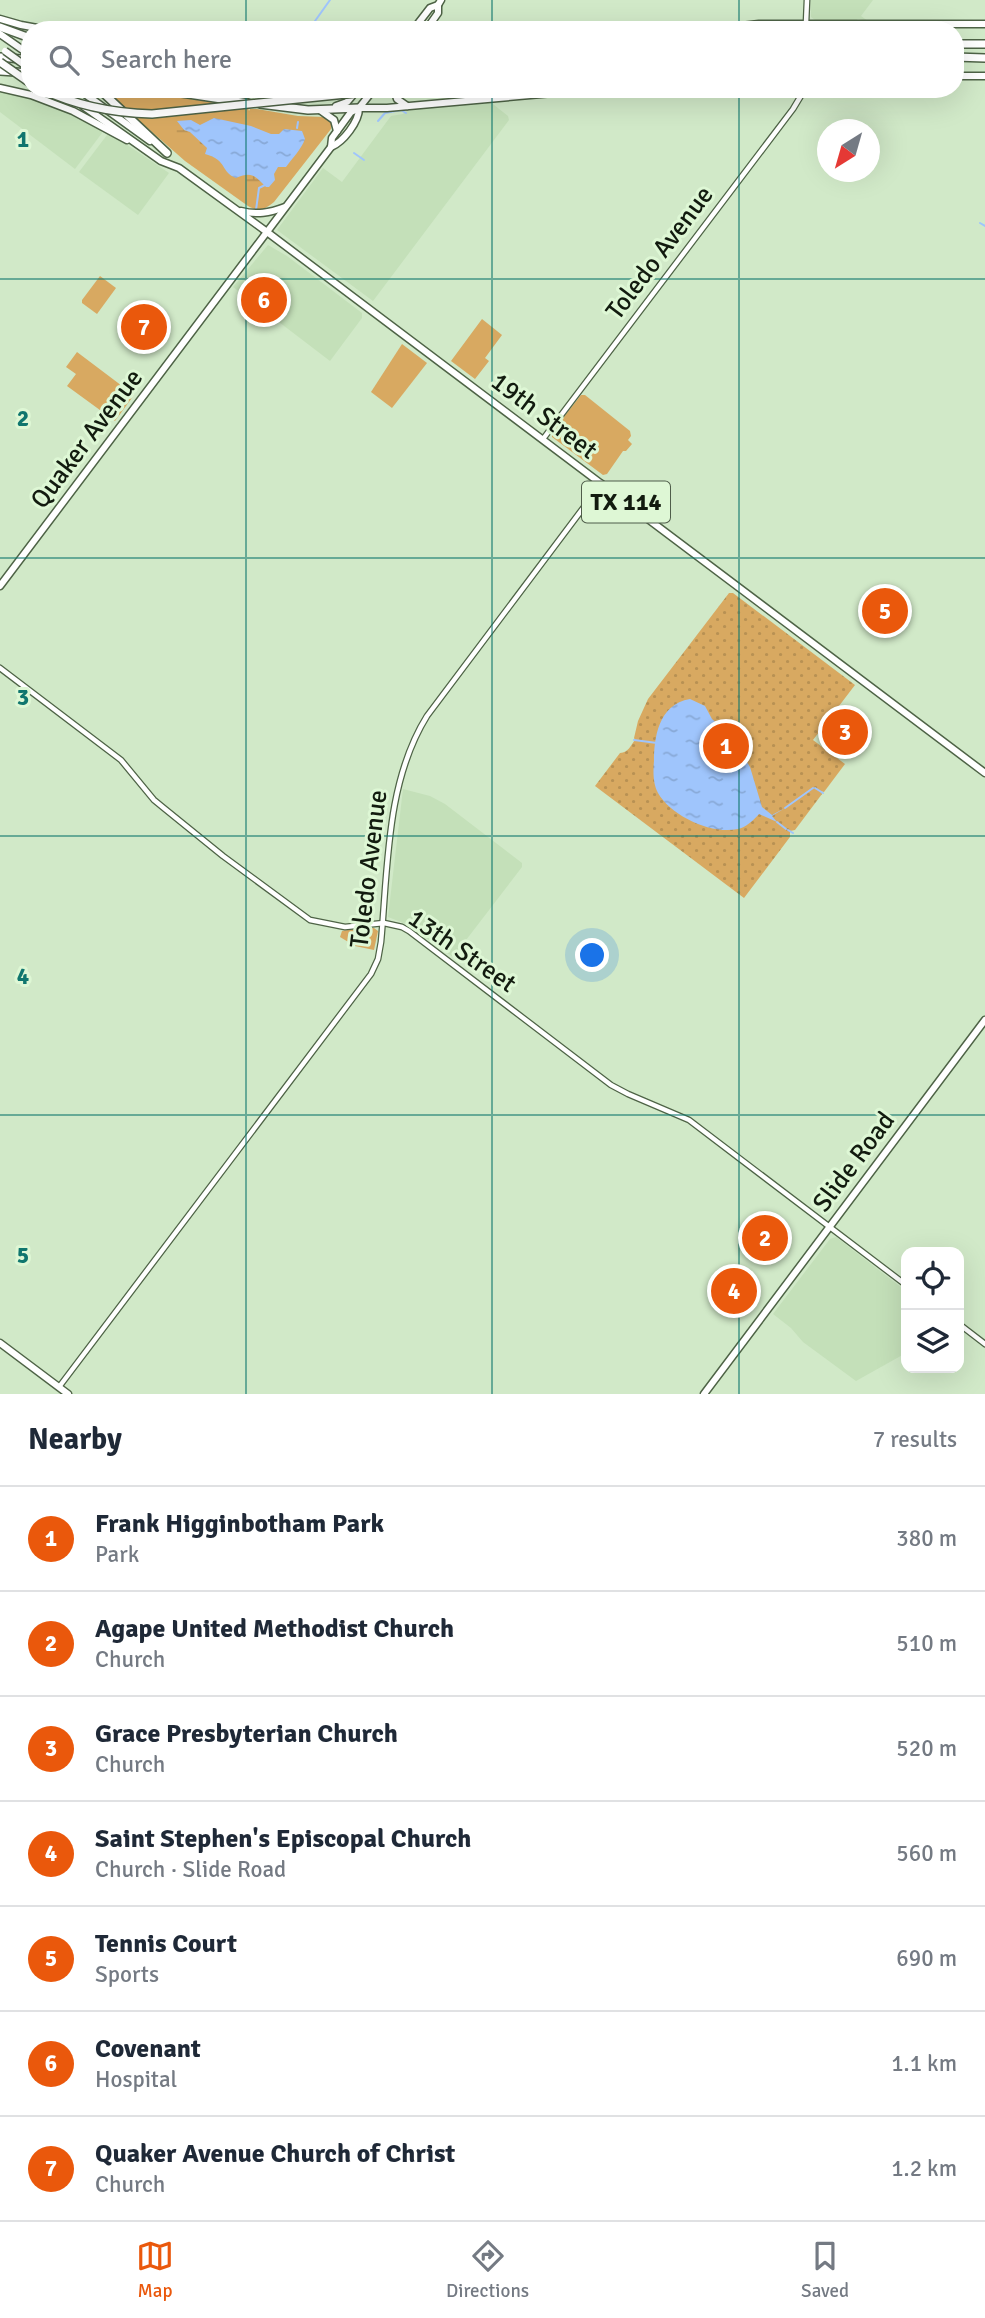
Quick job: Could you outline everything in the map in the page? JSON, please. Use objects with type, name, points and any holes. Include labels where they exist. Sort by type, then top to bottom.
[{"type":"highway","points":[[0,27],[21,35]]},
{"type":"highway","points":[[964,44],[985,44]]},
{"type":"highway","points":[[1,55],[21,56]]},
{"type":"highway","points":[[1,55],[21,74]]},
{"type":"highway","points":[[964,58],[985,58]]},
{"type":"highway","points":[[0,71],[21,71]]},
{"type":"highway","points":[[62,98],[94,108],[152,114],[308,98]]},
{"type":"highway","points":[[109,98],[167,153]]},
{"type":"highway","points":[[207,98],[320,110],[359,108]]},
{"type":"main road","points":[[432,21],[438,13],[440,3]]},
{"type":"main road","points":[[420,21],[430,8],[440,3]]},
{"type":"main road","points":[[0,19],[21,25]]},
{"type":"main road","points":[[964,24],[985,24]]},
{"type":"main road","points":[[0,34],[21,51]]},
{"type":"main road","points":[[1,55],[21,66]]},
{"type":"main road","points":[[964,76],[985,76]]},
{"type":"main road","points":[[0,88],[21,93]]},
{"type":"main road","points":[[39,98],[73,111],[144,148]]},
{"type":"main road","name":"19th Street","points":[[71,98],[161,161],[179,168],[267,232],[985,773]]},
{"type":"main road","name":"19th Street","points":[[91,98],[167,153],[179,168]]},
{"type":"main road","points":[[320,110],[343,105],[352,98]]},
{"type":"main road","name":"Quaker Avenue","points":[[331,147],[332,138],[337,131],[351,112],[359,108],[367,98]]},
{"type":"main road","points":[[397,98],[407,106]]},
{"type":"main road","points":[[359,108],[497,98]]},
{"type":"main road","name":"Quaker Avenue","points":[[0,586],[331,147],[338,144],[359,116],[359,108]]},
{"type":"main road","points":[[320,110],[334,120],[337,131]]},
{"type":"main road","points":[[237,210],[257,214],[286,206]]},
{"type":"main road","name":"Slide Road","points":[[704,1394],[985,1020]]},
{"type":"main road","points":[[0,1343],[68,1394]]},
{"type":"street","points":[[806,21],[807,0]]},
{"type":"street","name":"Toledo Avenue","points":[[543,439],[799,98]]},
{"type":"street","name":"Toledo Avenue","points":[[59,1387],[371,974],[378,958],[397,789],[404,764],[421,727],[602,484]]},
{"type":"street","name":"13th Street","points":[[0,668],[121,760],[165,810],[310,920],[345,927],[382,923],[409,931],[618,1089],[689,1120],[901,1281]]},
{"type":"street","points":[[964,1328],[985,1344]]},
{"type":"shaded area","points":[[811,0],[873,0],[861,16],[868,21],[855,21],[815,20],[811,17]]},
{"type":"shaded area","points":[[0,90],[11,91],[21,94],[21,98],[32,98],[68,110],[100,128],[102,133],[75,169],[0,112]]},
{"type":"shaded area","points":[[489,101],[508,116],[509,120],[373,301],[277,230],[323,168],[342,182],[391,116],[403,114],[408,109]]},
{"type":"shaded area","points":[[107,135],[114,136],[169,173],[138,215],[79,172]]},
{"type":"shaded area","points":[[268,245],[287,256],[362,313],[362,318],[330,361],[233,287]]},
{"type":"shaded area","points":[[403,789],[430,796],[445,804],[522,863],[522,867],[453,957],[406,924],[388,917]]},
{"type":"shaded area","points":[[836,1237],[901,1287],[901,1356],[856,1381],[803,1342],[773,1314],[830,1239]]},
{"type":"green space","points":[[113,98],[184,98],[248,108],[249,111],[257,109],[324,117],[331,121],[331,129],[274,202],[264,208],[255,209],[248,206],[185,161]]},
{"type":"green space","points":[[174,121],[199,140],[207,148],[206,151],[198,141],[183,143],[164,130],[169,122]]},
{"type":"green space","points":[[207,155],[218,158],[233,177],[254,177],[265,185],[250,186],[232,179],[216,168]]},
{"type":"green space","points":[[100,276],[116,288],[97,314],[82,303],[82,300]]},
{"type":"green space","points":[[482,319],[502,335],[485,358],[489,361],[475,379],[451,361]]},
{"type":"green space","points":[[402,344],[427,363],[392,408],[371,392]]},
{"type":"green space","points":[[77,352],[134,395],[115,421],[67,386],[76,374],[66,367]]},
{"type":"green space","points":[[581,395],[585,395],[630,431],[628,440],[632,444],[623,451],[607,474],[603,475],[552,437],[552,432]]},
{"type":"green space","points":[[729,593],[733,593],[855,685],[813,740],[845,764],[824,792],[820,791],[822,794],[795,830],[790,831],[790,837],[744,898],[595,786],[620,753],[627,750],[635,740],[638,721],[648,699]]},
{"type":"green space","points":[[886,597],[898,606],[885,624],[873,616]]},
{"type":"green space","points":[[366,927],[378,931],[374,950],[355,946],[340,937],[342,931]]},
{"type":"water","points":[[214,118],[251,126],[271,134],[279,134],[284,129],[302,131],[305,139],[286,167],[278,167],[274,174],[275,180],[266,187],[253,176],[236,178],[228,173],[217,159],[205,154],[207,148],[177,121],[191,120],[200,125]]},
{"type":"water","points":[[690,699],[705,706],[712,719],[730,735],[734,749],[744,757],[750,767],[762,807],[772,815],[785,808],[772,816],[777,822],[759,814],[738,829],[716,829],[682,816],[658,793],[654,782],[654,769],[655,743],[660,724],[671,708]]},
{"type":"waterway","points":[[315,21],[330,0]]},
{"type":"waterway","points":[[378,121],[385,113],[401,110],[406,113]]},
{"type":"waterway","points":[[297,128],[298,122]]},
{"type":"waterway","points":[[354,153],[364,160]]},
{"type":"waterway","points":[[256,210],[259,188],[265,185]]},
{"type":"waterway","points":[[980,223],[985,226]]},
{"type":"waterway","points":[[634,740],[657,743]]},
{"type":"waterway","points":[[785,808],[813,788]]},
{"type":"waterway","points":[[815,788],[823,793]]},
{"type":"waterway","points":[[777,822],[786,829]]},
{"type":"waterway","points":[[788,830],[793,833]]},
{"type":"place","name":"Covenant","points":[[264,300]]},
{"type":"place","name":"Quaker Avenue Church of Christ","points":[[144,327]]},
{"type":"place","name":"Tennis Court","points":[[885,611]]},
{"type":"place","name":"Grace Presbyterian Church","points":[[845,732]]},
{"type":"place","name":"Frank Higginbotham Park","points":[[726,746]]},
{"type":"place","name":"Agape United Methodist Church","points":[[765,1238]]},
{"type":"place","name":"Saint Stephen's Episcopal Church","points":[[734,1291]]}]
